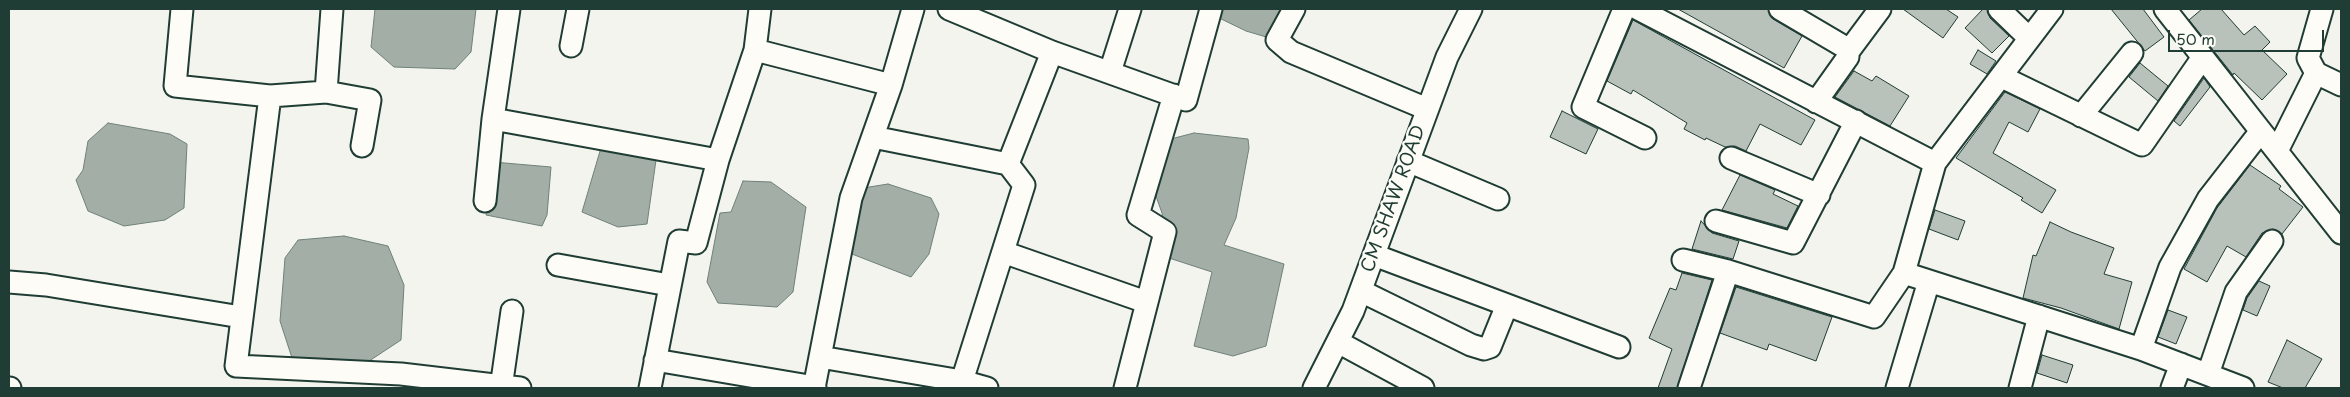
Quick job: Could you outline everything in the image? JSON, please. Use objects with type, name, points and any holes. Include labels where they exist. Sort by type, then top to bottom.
[{"type":"street","points":[[182,9],[175,86],[270,96],[326,92],[370,100],[362,146]]},
{"type":"street","points":[[326,92],[332,9]]},
{"type":"street","points":[[485,201],[493,119],[509,9]]},
{"type":"street","points":[[571,46],[578,9]]},
{"type":"street","points":[[650,388],[679,241],[696,243],[718,160],[755,50],[760,9]]},
{"type":"street","points":[[655,360],[814,388],[851,198],[891,85],[913,9]]},
{"type":"street","points":[[950,9],[1052,52],[1186,100],[1211,9]]},
{"type":"street","points":[[1110,72],[1130,9]]},
{"type":"street","points":[[1294,9],[1277,40],[1291,52],[1427,109]]},
{"type":"street","name":"CM SHAW ROAD","points":[[1314,388],[1338,342],[1361,291],[1447,57],[1471,9]]},
{"type":"street","points":[[1624,9],[1583,107],[1645,138]]},
{"type":"street","points":[[1638,9],[1935,163]]},
{"type":"street","points":[[1780,9],[1848,49],[1848,52]]},
{"type":"street","points":[[1816,102],[1848,57],[1848,52],[1880,9]]},
{"type":"street","points":[[1999,9],[2029,38]]},
{"type":"street","points":[[1683,260],[1728,271],[1874,317],[1904,273],[1935,163],[2052,9]]},
{"type":"street","points":[[2165,9],[2341,233]]},
{"type":"street","points":[[2322,9],[2308,58],[2316,73],[2341,85]]},
{"type":"street","points":[[755,50],[891,85]]},
{"type":"street","points":[[1008,164],[1052,52]]},
{"type":"street","points":[[2081,116],[2132,54]]},
{"type":"street","points":[[2002,77],[2142,145],[2203,57]]},
{"type":"street","points":[[2277,151],[2316,73]]},
{"type":"street","points":[[1125,388],[1165,232],[1138,216],[1174,95]]},
{"type":"street","points":[[270,96],[236,366],[401,374],[508,387],[512,311]]},
{"type":"street","points":[[493,119],[718,160]]},
{"type":"street","points":[[1716,221],[1793,243],[1856,121]]},
{"type":"street","points":[[2141,349],[2170,267],[2208,199],[2262,131]]},
{"type":"street","points":[[873,136],[1008,164],[1024,185],[962,381]]},
{"type":"street","points":[[1731,158],[1819,195]]},
{"type":"street","points":[[1408,161],[1498,199]]},
{"type":"street","points":[[2208,374],[2236,292],[2272,241]]},
{"type":"street","points":[[1003,252],[1146,302]]},
{"type":"street","points":[[1374,256],[1619,347]]},
{"type":"street","points":[[558,265],[669,285]]},
{"type":"street","points":[[1689,388],[1728,271]]},
{"type":"street","points":[[1904,273],[2141,349],[2243,388]]},
{"type":"street","points":[[1897,388],[1929,281]]},
{"type":"street","points":[[9,282],[46,286],[241,317]]},
{"type":"street","points":[[1361,291],[1470,346],[1484,349],[1490,346],[1507,305]]},
{"type":"street","points":[[2020,388],[2039,316]]},
{"type":"street","points":[[1338,342],[1423,388]]},
{"type":"street","points":[[820,356],[962,381],[986,388]]},
{"type":"street","points":[[2172,388],[2181,364]]},
{"type":"shaded area","points":[[375,9],[476,9],[471,52],[455,69],[394,67],[371,47]]},
{"type":"shaded area","points":[[1215,9],[1287,9],[1273,39],[1246,31],[1213,15]]},
{"type":"shaded area","points":[[108,123],[170,134],[187,144],[184,208],[165,220],[124,226],[88,211],[76,180],[83,170],[88,141]]},
{"type":"shaded area","points":[[1194,133],[1248,139],[1249,148],[1236,218],[1224,245],[1284,264],[1266,346],[1233,356],[1194,346],[1212,272],[1169,258],[1162,213],[1152,185],[1163,141]]},
{"type":"shaded area","points":[[603,141],[657,153],[647,224],[618,227],[582,212]]},
{"type":"shaded area","points":[[493,162],[551,167],[547,215],[542,226],[486,215]]},
{"type":"shaded area","points":[[743,181],[771,182],[806,207],[793,292],[777,307],[718,303],[707,282],[720,213],[731,212]]},
{"type":"shaded area","points":[[888,184],[931,198],[939,214],[929,254],[911,277],[852,254],[852,220],[863,188]]},
{"type":"shaded area","points":[[344,236],[388,246],[404,285],[401,340],[357,369],[293,361],[280,321],[285,258],[298,240]]},
{"type":"building","points":[[1678,9],[1768,9],[1773,19],[1802,36],[1784,68]]},
{"type":"building","points":[[1903,9],[1946,9],[1958,17],[1943,38]]},
{"type":"building","points":[[1983,9],[1987,9],[1990,18],[2009,36],[1992,53],[1965,28]]},
{"type":"building","points":[[2111,9],[2143,9],[2164,37],[2145,51]]},
{"type":"building","points":[[2202,9],[2221,9],[2244,35],[2255,26],[2270,42],[2262,50],[2287,74],[2262,100],[2234,73],[2233,75],[2189,20]]},
{"type":"building","points":[[1633,20],[1815,120],[1801,145],[1760,124],[1746,151],[1735,146],[1725,147],[1706,138],[1705,140],[1684,129],[1687,123],[1633,90],[1631,94],[1607,81]]},
{"type":"building","points":[[1978,50],[1996,61],[1987,74],[1970,64]]},
{"type":"building","points":[[2140,63],[2168,86],[2158,101],[2129,77]]},
{"type":"building","points":[[1854,71],[1872,81],[1876,76],[1909,96],[1890,126],[1835,97]]},
{"type":"building","points":[[2204,78],[2210,87],[2180,126],[2174,121]]},
{"type":"building","points":[[2005,92],[2040,109],[2028,132],[2009,122],[1993,153],[2056,190],[2042,213],[2021,200],[2023,198],[1956,158]]},
{"type":"building","points":[[1562,111],[1598,129],[1586,154],[1550,137]]},
{"type":"building","points":[[2250,165],[2281,186],[2279,189],[2303,207],[2282,234],[2273,229],[2262,233],[2246,257],[2227,246],[2207,282],[2184,269],[2217,208]]},
{"type":"building","points":[[1740,175],[1775,190],[1773,194],[1798,206],[1787,228],[1722,210]]},
{"type":"building","points":[[1935,210],[1965,221],[1958,240],[1929,229]]},
{"type":"building","points":[[1701,221],[1712,233],[1739,241],[1733,259],[1692,249]]},
{"type":"building","points":[[2050,222],[2114,248],[2104,274],[2132,282],[2119,329],[2061,308],[2023,298],[2033,255],[2036,256]]},
{"type":"building","points":[[1682,273],[1712,280],[1677,388],[1658,388],[1672,349],[1649,338],[1670,288],[1676,290]]},
{"type":"building","points":[[2259,281],[2270,286],[2257,316],[2243,310],[2247,298]]},
{"type":"building","points":[[1736,287],[1832,317],[1816,361],[1769,344],[1767,350],[1720,333]]},
{"type":"building","points":[[2168,310],[2187,317],[2176,344],[2158,337]]},
{"type":"building","points":[[2287,340],[2322,359],[2305,388],[2283,388],[2268,382]]},
{"type":"building","points":[[2042,355],[2073,365],[2067,383],[2037,373]]}]
